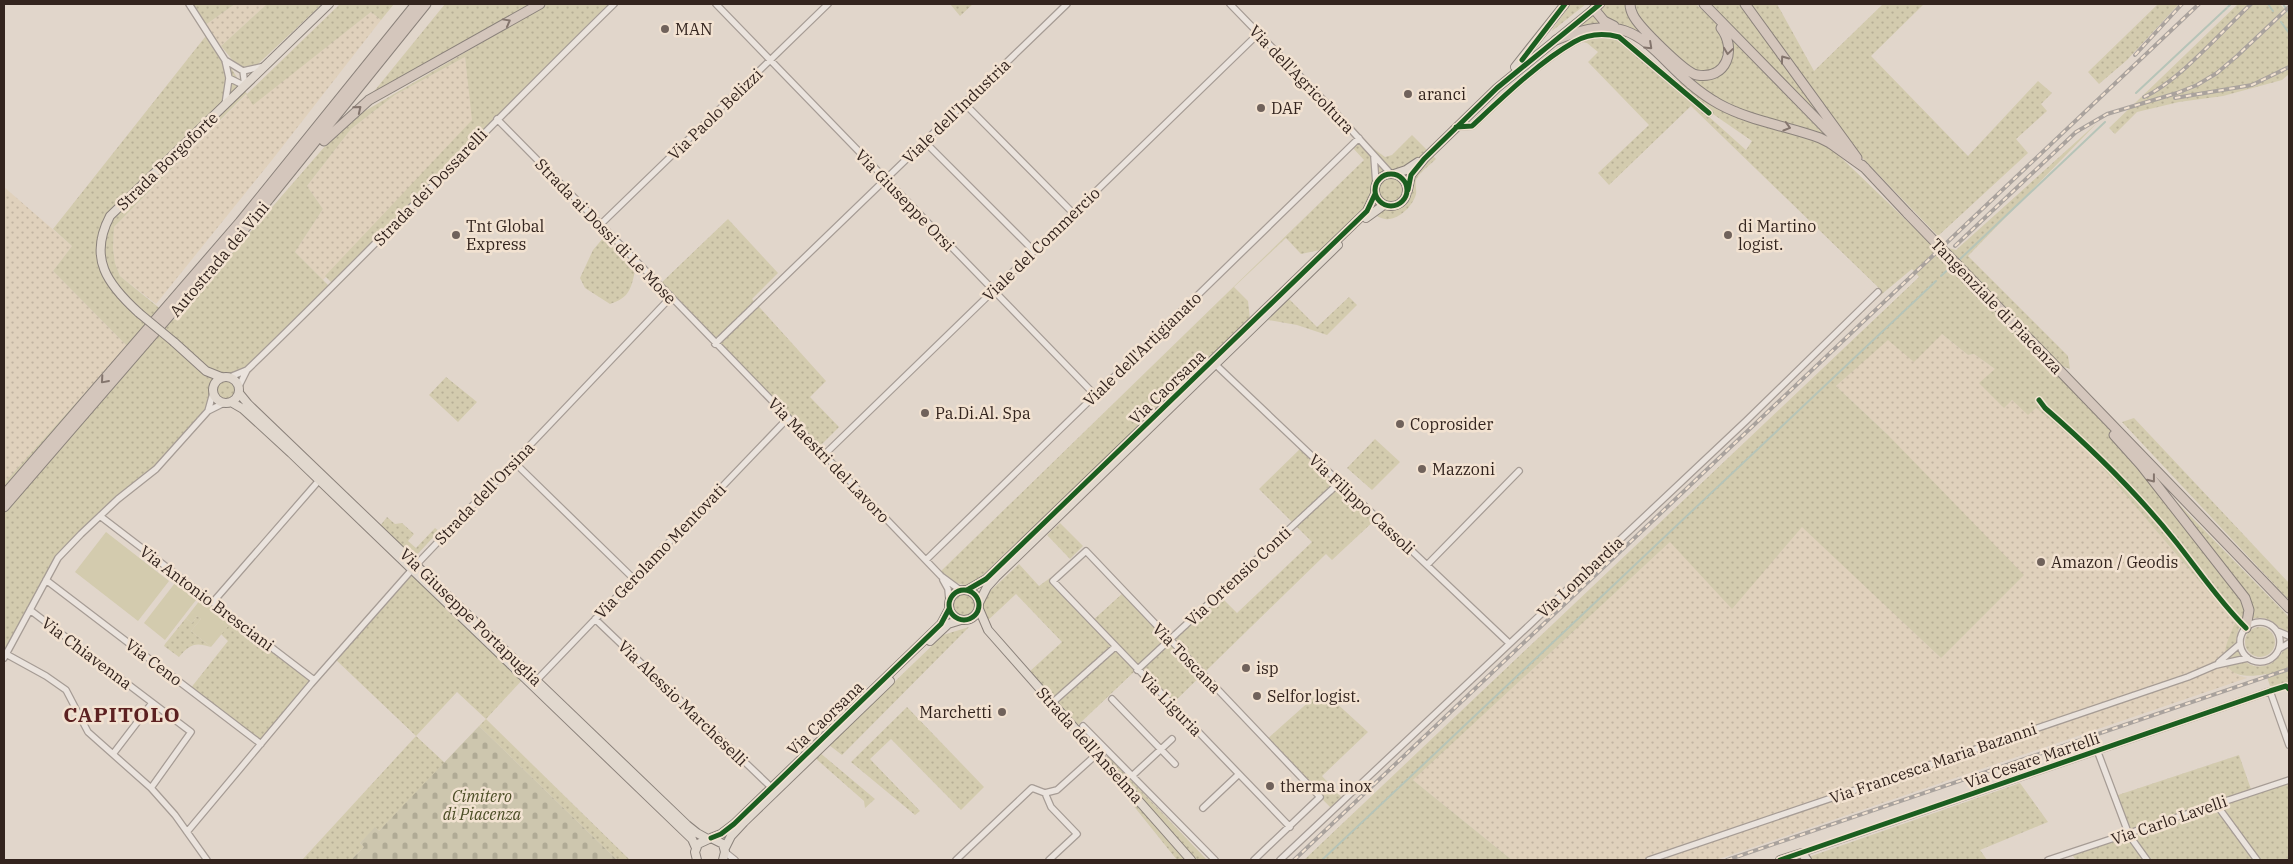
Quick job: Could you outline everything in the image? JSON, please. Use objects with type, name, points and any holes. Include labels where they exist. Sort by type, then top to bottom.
[{"type":"highway","name":"Autostrada dei Vini","points":[[4,507],[252,220],[426,4]]},
{"type":"highway","points":[[252,220],[289,182],[332,133],[357,109],[380,94],[540,4]]},
{"type":"highway","points":[[1630,4],[1632,15],[1681,67],[1698,75],[1708,75],[1719,70],[1729,55],[1728,39],[1706,6]]},
{"type":"highway","points":[[1745,4],[1865,168]]},
{"type":"highway","name":"Autostrada dei Vini","points":[[4,495],[240,222],[415,5]]},
{"type":"highway","points":[[1595,5],[1604,21],[1645,41],[1694,88],[1720,104],[1736,112],[1820,138],[1865,168]]},
{"type":"highway","name":"Tangenziale di Piacenza","points":[[1706,6],[1865,168],[2289,608]]},
{"type":"highway","points":[[1556,40],[1592,27],[1608,26],[1622,29]]},
{"type":"highway","points":[[2089,401],[2101,422],[2141,465],[2245,598],[2249,610],[2246,628]]},
{"type":"main road","name":"Strada Borgoforte","points":[[206,371],[139,313],[116,291],[108,280],[100,247],[103,229],[110,216],[125,199],[329,4]]},
{"type":"main road","points":[[1549,26],[1561,4]]},
{"type":"main road","points":[[1497,88],[1566,4]]},
{"type":"main road","points":[[1424,158],[1406,170],[1382,176],[1376,184],[1375,194],[1384,205],[1392,207],[1401,203],[1408,190],[1411,175],[1424,158],[1497,88],[1556,40],[1595,5]]},
{"type":"main road","points":[[1393,174],[1404,180],[1408,190]]},
{"type":"main road","name":"Via Caorsana","points":[[964,590],[986,579],[1367,211],[1375,194]]},
{"type":"main road","name":"Via Caorsana","points":[[979,606],[987,587],[996,577],[1371,213],[1384,205]]},
{"type":"main road","points":[[206,371],[221,377],[230,377],[239,389],[227,403],[217,400],[206,371]]},
{"type":"main road","points":[[213,389],[221,377]]},
{"type":"main road","name":"Via Giuseppe Portapuglia","points":[[239,389],[248,404],[321,478],[534,683],[692,839],[696,848]]},
{"type":"main road","name":"Via Giuseppe Portapuglia","points":[[227,403],[243,409],[321,478]]},
{"type":"main road","points":[[964,590],[975,594],[979,606],[965,620],[953,616],[949,609],[949,600],[956,592],[964,590]]},
{"type":"main road","name":"Strada dell'Anselma","points":[[979,606],[988,630],[1191,860]]},
{"type":"main road","name":"Via Caorsana","points":[[696,848],[702,840],[728,830],[941,624],[949,609]]},
{"type":"main road","name":"Via Caorsana","points":[[725,853],[731,836],[744,822],[917,654],[948,624],[965,620]]},
{"type":"main road","name":"Strada dell'Anselma","points":[[965,620],[988,630]]},
{"type":"main road","name":"Via Giuseppe Portapuglia","points":[[534,683],[697,834],[719,840],[725,853]]},
{"type":"main road","points":[[696,848],[696,859]]},
{"type":"main road","points":[[1780,860],[1802,852],[1807,860]]},
{"type":"street","points":[[190,4],[225,60],[229,78],[224,106]]},
{"type":"street","name":"Strada dei Dossarelli","points":[[230,377],[247,370],[331,289],[496,119],[614,4]]},
{"type":"street","name":"Via Giuseppe Orsi","points":[[716,4],[1094,395]]},
{"type":"street","name":"Via Paolo Belizzi","points":[[601,224],[828,4]]},
{"type":"street","name":"Viale dell'Industria","points":[[715,344],[1067,4]]},
{"type":"street","name":"Via dell'Agricoltura","points":[[1230,4],[1393,174]]},
{"type":"street","name":"Viale del Commercio","points":[[824,455],[1259,33]]},
{"type":"street","points":[[1456,127],[1472,126],[1517,84],[1574,42],[1605,33],[1619,37],[1708,113]]},
{"type":"street","points":[[225,60],[242,71],[266,66]]},
{"type":"street","points":[[242,71],[245,86]]},
{"type":"street","points":[[229,78],[245,86]]},
{"type":"street","points":[[964,103],[1073,213]]},
{"type":"street","name":"Strada ai Dossi di Le Mose","points":[[496,119],[601,224],[715,344]]},
{"type":"street","name":"Viale dell'Artigianato","points":[[926,560],[1359,138]]},
{"type":"street","points":[[924,142],[1034,251]]},
{"type":"street","points":[[1374,155],[1376,184]]},
{"type":"street","name":"Via Lombardia","points":[[1280,860],[1746,421],[1878,292]]},
{"type":"street","name":"Strada dell'Orsina","points":[[187,832],[314,680],[414,568],[670,298]]},
{"type":"street","name":"Via Maestri del Lavoro","points":[[715,344],[941,576],[948,589],[949,600]]},
{"type":"street","name":"Via Filippo Cassoli","points":[[1216,365],[1509,643]]},
{"type":"street","name":"Strada dei Dossarelli","points":[[239,389],[247,370]]},
{"type":"street","points":[[207,860],[175,815],[151,788],[88,732],[73,702],[60,685],[5,656],[58,558],[100,516],[156,469],[208,410],[213,389]]},
{"type":"street","points":[[208,410],[227,403]]},
{"type":"street","name":"Via Gerolamo Mentovati","points":[[534,683],[788,418]]},
{"type":"street","points":[[514,462],[634,579]]},
{"type":"street","points":[[1427,565],[1519,471]]},
{"type":"street","points":[[213,602],[321,478]]},
{"type":"street","name":"Via Ortensio Conti","points":[[1137,670],[1340,482]]},
{"type":"street","name":"Via Antonio Bresciani","points":[[100,516],[314,680]]},
{"type":"street","name":"Via Toscana","points":[[1053,581],[1086,551],[1320,797],[1290,827]]},
{"type":"street","name":"Via Maestri del Lavoro","points":[[941,576],[964,590]]},
{"type":"street","name":"Via Ceno","points":[[46,580],[261,744]]},
{"type":"street","name":"Via Liguria","points":[[1053,581],[1290,827]]},
{"type":"street","name":"Via Chiavenna","points":[[30,610],[191,732],[151,788]]},
{"type":"street","name":"Via Alessio Marcheselli","points":[[595,619],[772,788]]},
{"type":"street","points":[[2289,636],[2262,622],[2256,622],[2242,632],[2240,644],[2248,658],[2254,661],[2266,661],[2289,643]]},
{"type":"street","points":[[2277,631],[2280,643],[2279,649]]},
{"type":"street","points":[[2216,665],[2240,644]]},
{"type":"street","points":[[1052,703],[1115,647]]},
{"type":"street","points":[[2216,665],[2248,658]]},
{"type":"street","name":"Via Francesca Maria Bazanni","points":[[1649,860],[2188,677],[2216,665]]},
{"type":"street","name":"Via Cesare Martelli","points":[[1802,852],[2270,691],[2289,745]]},
{"type":"street","points":[[1112,699],[1175,764]]},
{"type":"street","points":[[113,754],[152,703]]},
{"type":"street","points":[[1083,726],[1215,860]]},
{"type":"street","points":[[1132,776],[1172,739]]},
{"type":"street","points":[[2097,750],[2129,835],[2146,860]]},
{"type":"street","points":[[956,860],[1032,788],[1045,793],[1057,790],[1097,754]]},
{"type":"street","points":[[1203,808],[1239,774]]},
{"type":"street","name":"Via Carlo Lavelli","points":[[2048,860],[2129,835],[2289,780]]},
{"type":"street","points":[[1045,793],[1051,807],[1077,834],[1049,860]]},
{"type":"street","points":[[2216,804],[2256,860]]},
{"type":"street","points":[[1254,860],[1290,827]]},
{"type":"street","points":[[725,853],[735,860]]},
{"type":"shaded area","points":[[191,4],[235,4],[204,26]]},
{"type":"shaded area","points":[[235,4],[267,4],[221,46],[204,26]]},
{"type":"shaded area","points":[[267,4],[322,4],[257,65],[242,67],[234,62],[221,46]]},
{"type":"shaded area","points":[[340,4],[394,4],[381,20],[371,12],[253,105],[246,94],[114,227],[113,248],[115,263],[120,276],[174,320],[346,122],[548,4],[615,4],[335,286],[325,276],[472,120],[465,57],[395,95],[351,129],[307,186],[323,209],[295,252],[332,289],[255,364],[244,379],[243,390],[238,400],[226,406],[218,407],[197,422],[157,469],[101,517],[58,559],[4,657],[4,483],[127,346],[53,271],[72,246],[53,229],[209,32],[247,94]]},
{"type":"shaded area","points":[[445,4],[532,4],[371,95]]},
{"type":"shaded area","points":[[950,4],[973,4],[960,16]]},
{"type":"shaded area","points":[[1571,4],[1586,4],[1552,31],[1553,28]]},
{"type":"shaded area","points":[[1605,4],[1627,4],[1682,71],[1718,73],[1732,40],[1826,136],[1752,114],[1707,93],[1631,29],[1615,24],[1599,13],[1600,8]]},
{"type":"shaded area","points":[[1632,4],[1696,4],[1715,23],[1724,36],[1726,44],[1723,59],[1719,65],[1707,72],[1699,72],[1687,68],[1649,31]]},
{"type":"shaded area","points":[[1710,4],[1741,4],[1825,123]]},
{"type":"shaded area","points":[[1748,4],[1777,4],[1814,71],[1883,4],[1924,4],[1871,56],[1968,156],[2038,81],[2052,93],[2041,104],[2047,111],[2016,139],[2028,153],[1938,236],[1849,144]]},
{"type":"shaded area","points":[[2158,4],[2179,4],[2127,60],[2099,84],[2088,72]]},
{"type":"shaded area","points":[[2238,4],[2280,4],[2289,14],[2289,74],[2282,80],[2223,96],[2179,102],[2137,112],[2115,134],[2109,128]]},
{"type":"shaded area","points":[[371,12],[381,20],[272,160],[156,304],[120,276],[115,263],[113,248],[114,227],[247,94],[253,104]]},
{"type":"shaded area","points":[[1592,14],[1600,23],[1580,26]]},
{"type":"shaded area","points":[[1592,34],[1620,37],[1746,150],[1752,141],[1710,112],[1678,84],[1681,81],[1766,125],[1829,146],[1930,243],[1956,250],[2098,122],[1968,256],[2068,356],[2070,369],[2045,360],[2168,493],[2289,617],[2289,633],[2267,619],[2250,619],[2241,625],[2237,635],[2237,645],[2240,655],[2247,663],[2257,666],[2270,664],[2289,645],[2289,686],[2270,686],[2266,674],[2247,676],[2235,673],[2230,669],[2225,653],[2235,623],[2089,452],[2036,408],[2028,415],[2012,400],[2004,408],[1979,383],[1995,369],[1974,354],[1968,355],[1942,334],[1914,362],[1888,340],[1836,386],[1887,434],[2024,575],[1941,658],[1802,527],[1732,609],[1670,542],[1413,780],[1512,860],[1304,860],[1919,277],[1912,269],[1841,328],[1881,290],[1691,106],[1609,185],[1598,173],[1649,125],[1588,62],[1598,52],[1587,43],[1574,40]]},
{"type":"shaded area","points":[[465,57],[473,120],[323,280],[295,252],[323,209],[307,186],[351,129],[395,95]]},
{"type":"shaded area","points":[[1412,135],[1436,159],[1417,178],[1416,194],[1412,203],[1404,212],[1395,218],[1385,219],[1377,216],[1366,206],[1320,250],[1301,254],[1286,238],[1234,287],[1248,301],[1250,319],[975,583],[970,585],[961,584],[940,572],[1364,160],[1352,147],[1359,138],[1385,157],[1392,155]]},
{"type":"shaded area","points":[[4,187],[72,246],[53,271],[127,346],[4,483]]},
{"type":"shaded area","points":[[728,219],[778,273],[752,299],[826,381],[810,397],[839,427],[818,448],[659,285]]},
{"type":"shaded area","points":[[604,237],[635,271],[632,283],[625,296],[610,304],[585,288],[580,278],[593,250]]},
{"type":"shaded area","points":[[1349,297],[1357,305],[1327,335],[1297,325],[1268,320],[1289,299],[1317,327]]},
{"type":"shaded area","points":[[1942,334],[1968,355],[1974,354],[1995,369],[2003,407],[2012,400],[2036,408],[2089,452],[2235,623],[2225,657],[2228,667],[2238,675],[2247,678],[1716,860],[1512,860],[1413,780],[1670,542],[1802,526],[1941,658],[1887,434],[1836,386],[1888,339]]},
{"type":"shaded area","points":[[446,377],[477,402],[458,422],[429,395]]},
{"type":"shaded area","points":[[2134,418],[2289,583],[2289,600],[2122,422]]},
{"type":"shaded area","points":[[1375,439],[1400,462],[1372,490],[1347,468]]},
{"type":"shaded area","points":[[1302,447],[1376,519],[1332,560],[1326,554],[1171,705],[1137,669],[1077,726],[1029,672],[1062,642],[1016,594],[985,623],[982,605],[988,593],[1019,564],[1039,586],[1050,578],[1091,622],[1124,592],[1170,639],[1218,594],[1237,613],[1312,542],[1259,489]]},
{"type":"shaded area","points":[[387,517],[395,524],[402,523],[414,534],[408,541],[416,548],[435,528],[439,531],[414,558],[380,526]]},
{"type":"shaded area","points":[[1060,523],[1083,546],[1070,559],[1047,535]]},
{"type":"shaded area","points":[[106,532],[169,581],[138,621],[75,572]]},
{"type":"shaded area","points":[[412,570],[524,678],[486,719],[457,692],[416,736],[334,658]]},
{"type":"shaded area","points":[[175,583],[196,600],[165,640],[144,623]]},
{"type":"shaded area","points":[[964,592],[974,595],[977,605],[974,615],[964,618],[954,615],[951,605],[954,595]]},
{"type":"shaded area","points":[[204,595],[234,619],[211,647],[191,631],[201,619],[197,616],[192,623],[186,618]]},
{"type":"shaded area","points":[[197,616],[201,619],[191,631],[211,647],[193,645],[186,649],[179,657],[164,646],[186,618],[192,623]]},
{"type":"shaded area","points":[[234,619],[314,681],[261,744],[190,689],[228,641],[221,634]]},
{"type":"shaded area","points":[[969,627],[842,755],[829,745],[943,635]]},
{"type":"shaded area","points":[[2260,627],[2271,631],[2275,642],[2271,653],[2260,657],[2249,653],[2245,642],[2249,631]]},
{"type":"shaded area","points":[[1322,690],[1368,732],[1322,776],[1344,800],[1333,810],[1265,741]]},
{"type":"shaded area","points":[[907,707],[984,787],[961,810],[891,739],[870,759],[920,811],[915,815],[851,762]]},
{"type":"shaded area","points":[[486,719],[630,860],[617,860],[479,726]]},
{"type":"shaded area","points":[[416,736],[445,763],[379,831],[375,828],[360,843],[364,847],[351,860],[302,860]]},
{"type":"shaded area","points":[[819,752],[875,799],[865,808],[864,801],[814,757]]},
{"type":"shaded area","points":[[2239,755],[2252,792],[2289,780],[2289,860],[2076,860],[2072,855],[2130,834],[2115,796]]},
{"type":"shaded area","points":[[1108,756],[1207,860],[1177,860],[1100,764]]},
{"type":"shaded area","points":[[2020,783],[2048,822],[1980,850],[1987,860],[1800,860]]},
{"type":"green space","name":"Cimitero di Piacenza","points":[[479,726],[617,860],[351,860],[364,847],[360,843],[375,827],[379,831]]},
{"type":"waterway","points":[[2136,93],[2231,4]]},
{"type":"waterway","points":[[2268,4],[2273,11]]},
{"type":"waterway","points":[[2283,4],[2289,13]]},
{"type":"waterway","points":[[2281,22],[2289,33]]},
{"type":"waterway","points":[[1958,261],[2105,122]]},
{"type":"waterway","points":[[1941,276],[1954,264]]},
{"type":"waterway","points":[[1322,860],[1936,281]]},
{"type":"railway","points":[[2135,55],[2182,4]]},
{"type":"railway","points":[[1294,860],[2199,4]]},
{"type":"railway","points":[[2144,97],[2157,90],[2186,68],[2251,4]]},
{"type":"railway","points":[[1955,246],[2076,132],[2107,114],[2197,85],[2217,73],[2289,7]]},
{"type":"railway","points":[[2175,98],[2252,85],[2289,67]]},
{"type":"railway","points":[[1727,860],[2289,669]]},
{"type":"cycle path","points":[[1522,60],[1565,4]]},
{"type":"cycle path","points":[[1408,190],[1411,175],[1424,159],[1497,88],[1600,4]]},
{"type":"cycle path","points":[[1456,127],[1472,126],[1521,81],[1561,50],[1585,37],[1596,35],[1619,37],[1709,113]]},
{"type":"cycle path","points":[[1391,174],[1403,178],[1407,190],[1403,202],[1391,206],[1379,202],[1375,190],[1379,178],[1391,174]]},
{"type":"cycle path","points":[[967,590],[986,579],[1367,211],[1375,194]]},
{"type":"cycle path","points":[[2039,400],[2146,506],[2218,597],[2246,628]]},
{"type":"cycle path","points":[[964,590],[975,594],[979,605],[975,616],[964,620],[953,616],[949,605],[953,594],[964,590]]},
{"type":"cycle path","points":[[711,838],[721,834],[734,824],[941,624],[949,609]]},
{"type":"cycle path","points":[[1780,860],[2270,691],[2286,686],[2289,689]]},
{"type":"place","name":"MAN","points":[[665,29]]},
{"type":"place","name":"aranci","points":[[1408,94]]},
{"type":"place","name":"DAF","points":[[1261,108]]},
{"type":"place","name":"Tnt Global Express","points":[[456,235]]},
{"type":"place","name":"di Martino logist.","points":[[1728,235]]},
{"type":"place","name":"Pa.Di.Al. Spa","points":[[925,413]]},
{"type":"place","name":"Coprosider","points":[[1400,424]]},
{"type":"place","name":"Mazzoni","points":[[1422,469]]},
{"type":"place","name":"Amazon / Geodis","points":[[2041,562]]},
{"type":"place","name":"isp","points":[[1246,668]]},
{"type":"place","name":"Selfor logist.","points":[[1257,696]]},
{"type":"place","name":"Marchetti","points":[[1002,712]]},
{"type":"place","name":"therma inox","points":[[1270,786]]},
{"type":"district","name":"CAPITOLO","points":[[122,715]]}]
